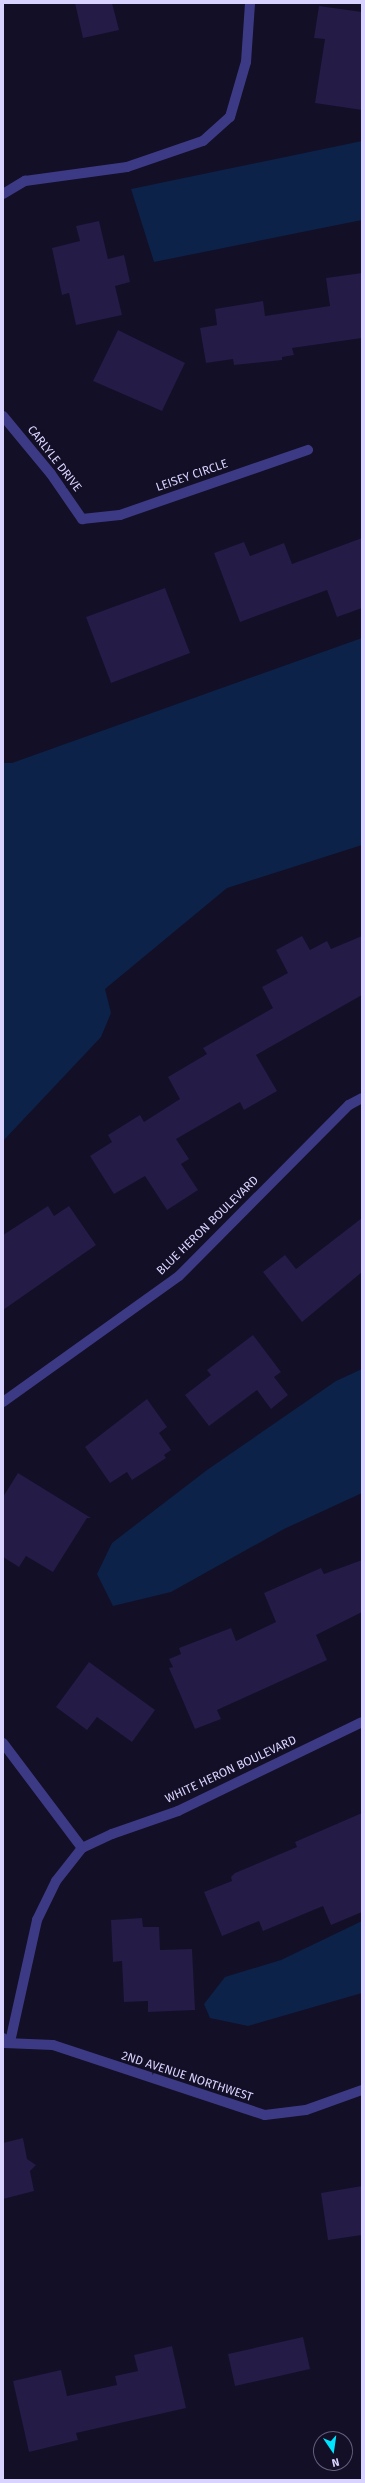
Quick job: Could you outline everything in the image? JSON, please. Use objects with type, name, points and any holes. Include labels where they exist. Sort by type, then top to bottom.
[{"type":"street","points":[[3,194],[25,181],[127,167],[203,141],[230,117],[246,62],[250,3]]},
{"type":"street","name":"CARLYLE DRIVE","points":[[3,416],[51,474],[82,518]]},
{"type":"street","name":"LEISEY CIRCLE","points":[[82,518],[120,515],[308,450]]},
{"type":"street","name":"BLUE HERON BOULEVARD","points":[[3,1402],[178,1276],[349,1105],[362,1098]]},
{"type":"street","name":"WHITE HERON BOULEVARD","points":[[5,2041],[36,1920],[56,1881],[82,1848],[112,1834],[178,1812],[362,1722]]},
{"type":"street","points":[[3,1744],[82,1848]]},
{"type":"street","name":"2ND AVENUE NORTHWEST","points":[[5,2041],[53,2045],[265,2116],[306,2110],[362,2090]]},
{"type":"water","points":[[362,141],[362,220],[154,262],[131,189]]},
{"type":"water","points":[[362,638],[362,845],[227,888],[105,989],[111,1013],[101,1037],[3,1141],[3,763],[12,763]]},
{"type":"water","points":[[362,1369],[362,1493],[284,1529],[171,1592],[113,1606],[97,1574],[112,1543],[207,1470],[336,1381]]},
{"type":"water","points":[[362,1921],[362,1993],[248,2026],[210,2018],[204,2004],[225,1977],[281,1960]]},
{"type":"building","points":[[75,3],[112,3],[119,30],[83,38]]},
{"type":"building","points":[[319,6],[362,12],[362,110],[315,103],[325,39],[314,38]]},
{"type":"building","points":[[99,221],[108,259],[124,255],[130,282],[115,286],[122,315],[76,325],[69,293],[62,295],[52,248],[80,241],[76,226]]},
{"type":"building","points":[[362,273],[362,338],[292,348],[294,355],[282,357],[282,360],[234,365],[233,359],[206,363],[200,328],[217,325],[215,309],[263,301],[265,316],[330,306],[326,278]]},
{"type":"building","points":[[118,330],[185,363],[162,411],[93,381]]},
{"type":"building","points":[[362,538],[362,608],[337,617],[327,590],[240,622],[214,553],[244,542],[250,556],[284,543],[292,564]]},
{"type":"building","points":[[165,588],[190,653],[111,683],[86,617]]},
{"type":"building","points":[[302,936],[310,950],[327,941],[331,949],[362,936],[362,995],[256,1055],[277,1091],[244,1110],[240,1102],[176,1139],[189,1159],[181,1164],[198,1190],[167,1210],[145,1176],[114,1194],[90,1156],[112,1142],[108,1135],[140,1115],[144,1122],[180,1099],[168,1077],[207,1054],[203,1048],[273,1008],[262,987],[288,973],[276,950]]},
{"type":"building","points":[[48,1206],[54,1216],[69,1206],[96,1245],[3,1310],[3,1235]]},
{"type":"building","points":[[362,1218],[362,1272],[302,1322],[263,1272],[285,1255],[296,1269]]},
{"type":"building","points":[[253,1335],[281,1372],[274,1377],[288,1395],[271,1409],[257,1390],[209,1426],[185,1395],[211,1375],[207,1370]]},
{"type":"building","points":[[147,1399],[167,1427],[159,1433],[171,1450],[164,1455],[166,1458],[132,1480],[127,1472],[110,1483],[85,1447]]},
{"type":"building","points":[[18,1473],[91,1518],[87,1518],[53,1572],[26,1556],[19,1567],[3,1557],[3,1497]]},
{"type":"building","points":[[362,1560],[362,1612],[316,1635],[327,1660],[217,1710],[221,1719],[195,1729],[169,1668],[173,1667],[169,1659],[181,1654],[179,1648],[231,1628],[236,1641],[276,1622],[264,1593],[321,1568],[324,1574]]},
{"type":"building","points":[[89,1662],[155,1710],[132,1742],[97,1717],[87,1730],[56,1707]]},
{"type":"building","points":[[362,1813],[362,1912],[331,1925],[323,1906],[263,1931],[259,1921],[222,1936],[204,1892],[232,1881],[231,1877],[235,1873],[297,1847],[295,1842]]},
{"type":"building","points":[[142,1918],[143,1927],[159,1927],[160,1950],[192,1949],[195,2010],[148,2012],[148,2001],[124,2002],[122,1961],[113,1962],[111,1920]]},
{"type":"building","points":[[23,2138],[27,2159],[36,2165],[30,2171],[34,2191],[3,2199],[3,2143]]},
{"type":"building","points":[[362,2186],[362,2235],[328,2240],[321,2193]]},
{"type":"building","points":[[303,2337],[310,2369],[235,2386],[228,2354]]},
{"type":"building","points":[[172,2346],[186,2408],[76,2433],[78,2440],[29,2452],[13,2381],[61,2370],[67,2396],[117,2385],[115,2376],[138,2371],[134,2355]]}]
